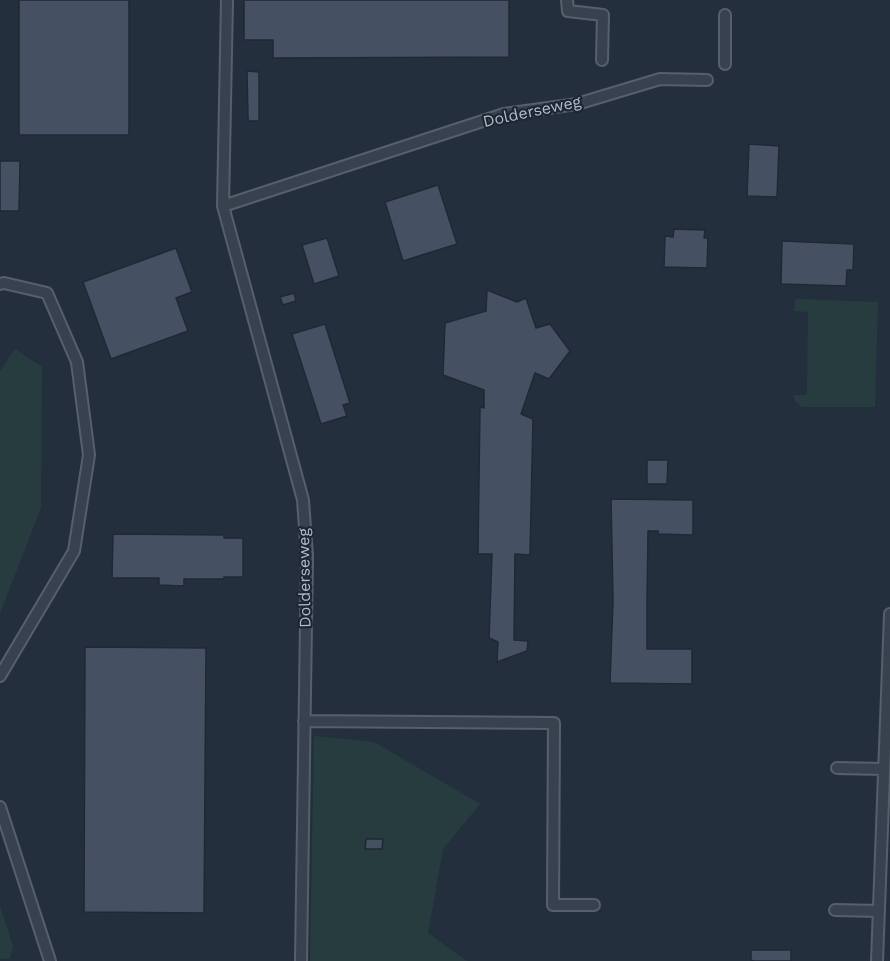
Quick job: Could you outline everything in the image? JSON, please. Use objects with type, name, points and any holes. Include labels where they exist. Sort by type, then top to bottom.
[{"type":"lane","name":"Dolderseweg","points":[[227,0],[223,206],[303,500],[307,556],[301,961]]},
{"type":"lane","points":[[567,0],[568,11],[603,15],[603,60]]},
{"type":"lane","points":[[724,64],[725,15]]},
{"type":"lane","name":"Dolderseweg","points":[[223,206],[504,114],[577,104],[660,79],[706,80]]},
{"type":"lane","points":[[0,284],[47,293],[77,362],[89,455],[74,551],[0,676]]},
{"type":"lane","points":[[877,961],[890,614]]},
{"type":"lane","points":[[304,721],[554,723],[553,905],[594,905]]},
{"type":"lane","points":[[837,768],[884,769]]},
{"type":"lane","points":[[0,807],[50,961]]},
{"type":"lane","points":[[835,910],[879,911]]},
{"type":"green space","points":[[795,299],[878,302],[875,407],[802,407],[795,401],[793,395],[807,395],[808,312],[794,311]]},
{"type":"green space","points":[[15,349],[42,367],[41,508],[0,613],[0,371]]},
{"type":"green space","points":[[314,736],[374,742],[480,804],[443,849],[428,933],[467,961],[310,961]]},
{"type":"green space","points":[[0,906],[13,946],[10,958],[0,959]]},
{"type":"building","points":[[19,0],[129,0],[129,135],[19,135]]},
{"type":"building","points":[[244,0],[509,0],[509,57],[273,58],[273,40],[244,40]]},
{"type":"building","points":[[247,71],[259,72],[259,121],[248,119]]},
{"type":"building","points":[[749,144],[779,146],[777,197],[747,196]]},
{"type":"building","points":[[0,161],[20,161],[19,211],[0,211]]},
{"type":"building","points":[[438,185],[457,244],[403,261],[385,202]]},
{"type":"building","points":[[674,229],[705,230],[704,238],[708,238],[707,268],[664,267],[665,236],[673,237]]},
{"type":"building","points":[[327,238],[339,276],[314,284],[302,245]]},
{"type":"building","points":[[782,241],[854,244],[853,270],[847,270],[846,286],[781,284]]},
{"type":"building","points":[[176,248],[192,292],[176,298],[188,331],[111,359],[83,282]]},
{"type":"building","points":[[487,290],[517,302],[526,298],[536,328],[550,324],[570,351],[549,379],[535,373],[521,414],[533,419],[530,555],[515,554],[514,640],[528,641],[527,651],[497,662],[498,642],[489,638],[492,554],[478,554],[480,407],[484,408],[484,390],[443,375],[445,323],[486,311]]},
{"type":"building","points":[[294,293],[296,301],[283,305],[280,297]]},
{"type":"building","points":[[325,324],[350,403],[343,405],[347,416],[321,424],[292,334]]},
{"type":"building","points":[[647,460],[668,460],[667,484],[647,484]]},
{"type":"building","points":[[611,499],[693,500],[693,535],[658,534],[658,531],[648,531],[647,601],[647,649],[692,649],[692,684],[610,683],[613,600]]},
{"type":"building","points":[[113,534],[224,535],[224,538],[243,538],[243,577],[184,579],[184,586],[159,585],[159,578],[112,578]]},
{"type":"building","points":[[85,647],[206,648],[204,913],[84,912]]},
{"type":"building","points":[[366,839],[383,839],[382,849],[365,849]]},
{"type":"building","points":[[751,950],[791,950],[791,961],[754,961],[751,960]]}]
